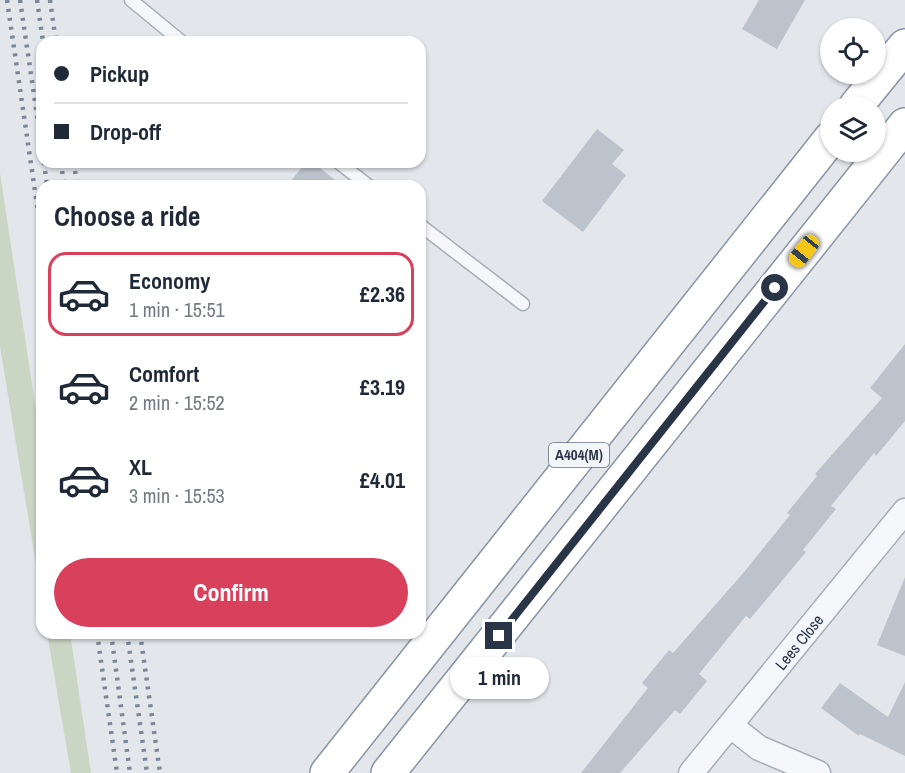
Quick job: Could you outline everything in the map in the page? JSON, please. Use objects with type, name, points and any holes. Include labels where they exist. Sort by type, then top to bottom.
[{"type":"highway","points":[[864,96],[905,46]]},
{"type":"highway","name":"A404(M)","points":[[388,773],[905,124]]},
{"type":"highway","name":"A404(M)","points":[[327,773],[820,152]]},
{"type":"street","name":"Lees Close","points":[[691,773],[905,511]]},
{"type":"street","points":[[731,726],[759,747],[818,773]]},
{"type":"lane","points":[[131,0],[175,36]]},
{"type":"lane","points":[[346,168],[361,180]]},
{"type":"lane","points":[[426,230],[523,304]]},
{"type":"green space","points":[[0,173],[36,410],[36,564],[0,347]]},
{"type":"green space","points":[[48,639],[71,639],[91,773],[71,773]]},
{"type":"building","points":[[759,0],[805,0],[777,49],[742,29]]},
{"type":"building","points":[[597,129],[624,150],[612,164],[626,175],[583,232],[542,201]]},
{"type":"building","points":[[301,168],[320,168],[335,180],[292,180]]},
{"type":"building","points":[[905,344],[905,421],[876,456],[874,453],[831,506],[836,509],[803,550],[806,552],[750,619],[746,616],[699,674],[707,681],[680,714],[675,710],[620,773],[581,773],[648,688],[642,683],[669,650],[673,653],[745,571],[790,515],[787,513],[817,476],[815,474],[882,398],[870,388]]},
{"type":"building","points":[[905,577],[905,656],[877,645]]},
{"type":"building","points":[[905,682],[905,756],[860,734],[859,736],[821,708],[840,683],[888,717]]},
{"type":"railway","points":[[7,0],[36,198]]},
{"type":"railway","points":[[20,0],[36,108]]},
{"type":"railway","points":[[37,0],[42,36]]},
{"type":"railway","points":[[50,0],[55,36]]},
{"type":"railway","points":[[45,168],[46,180]]},
{"type":"railway","points":[[62,168],[63,180]]},
{"type":"railway","points":[[75,168],[76,180]]},
{"type":"railway","points":[[98,639],[117,773]]},
{"type":"railway","points":[[112,639],[130,773]]},
{"type":"railway","points":[[128,639],[147,773]]},
{"type":"railway","points":[[141,639],[160,773]]},
{"type":"route","points":[[499,636],[775,288]]}]
